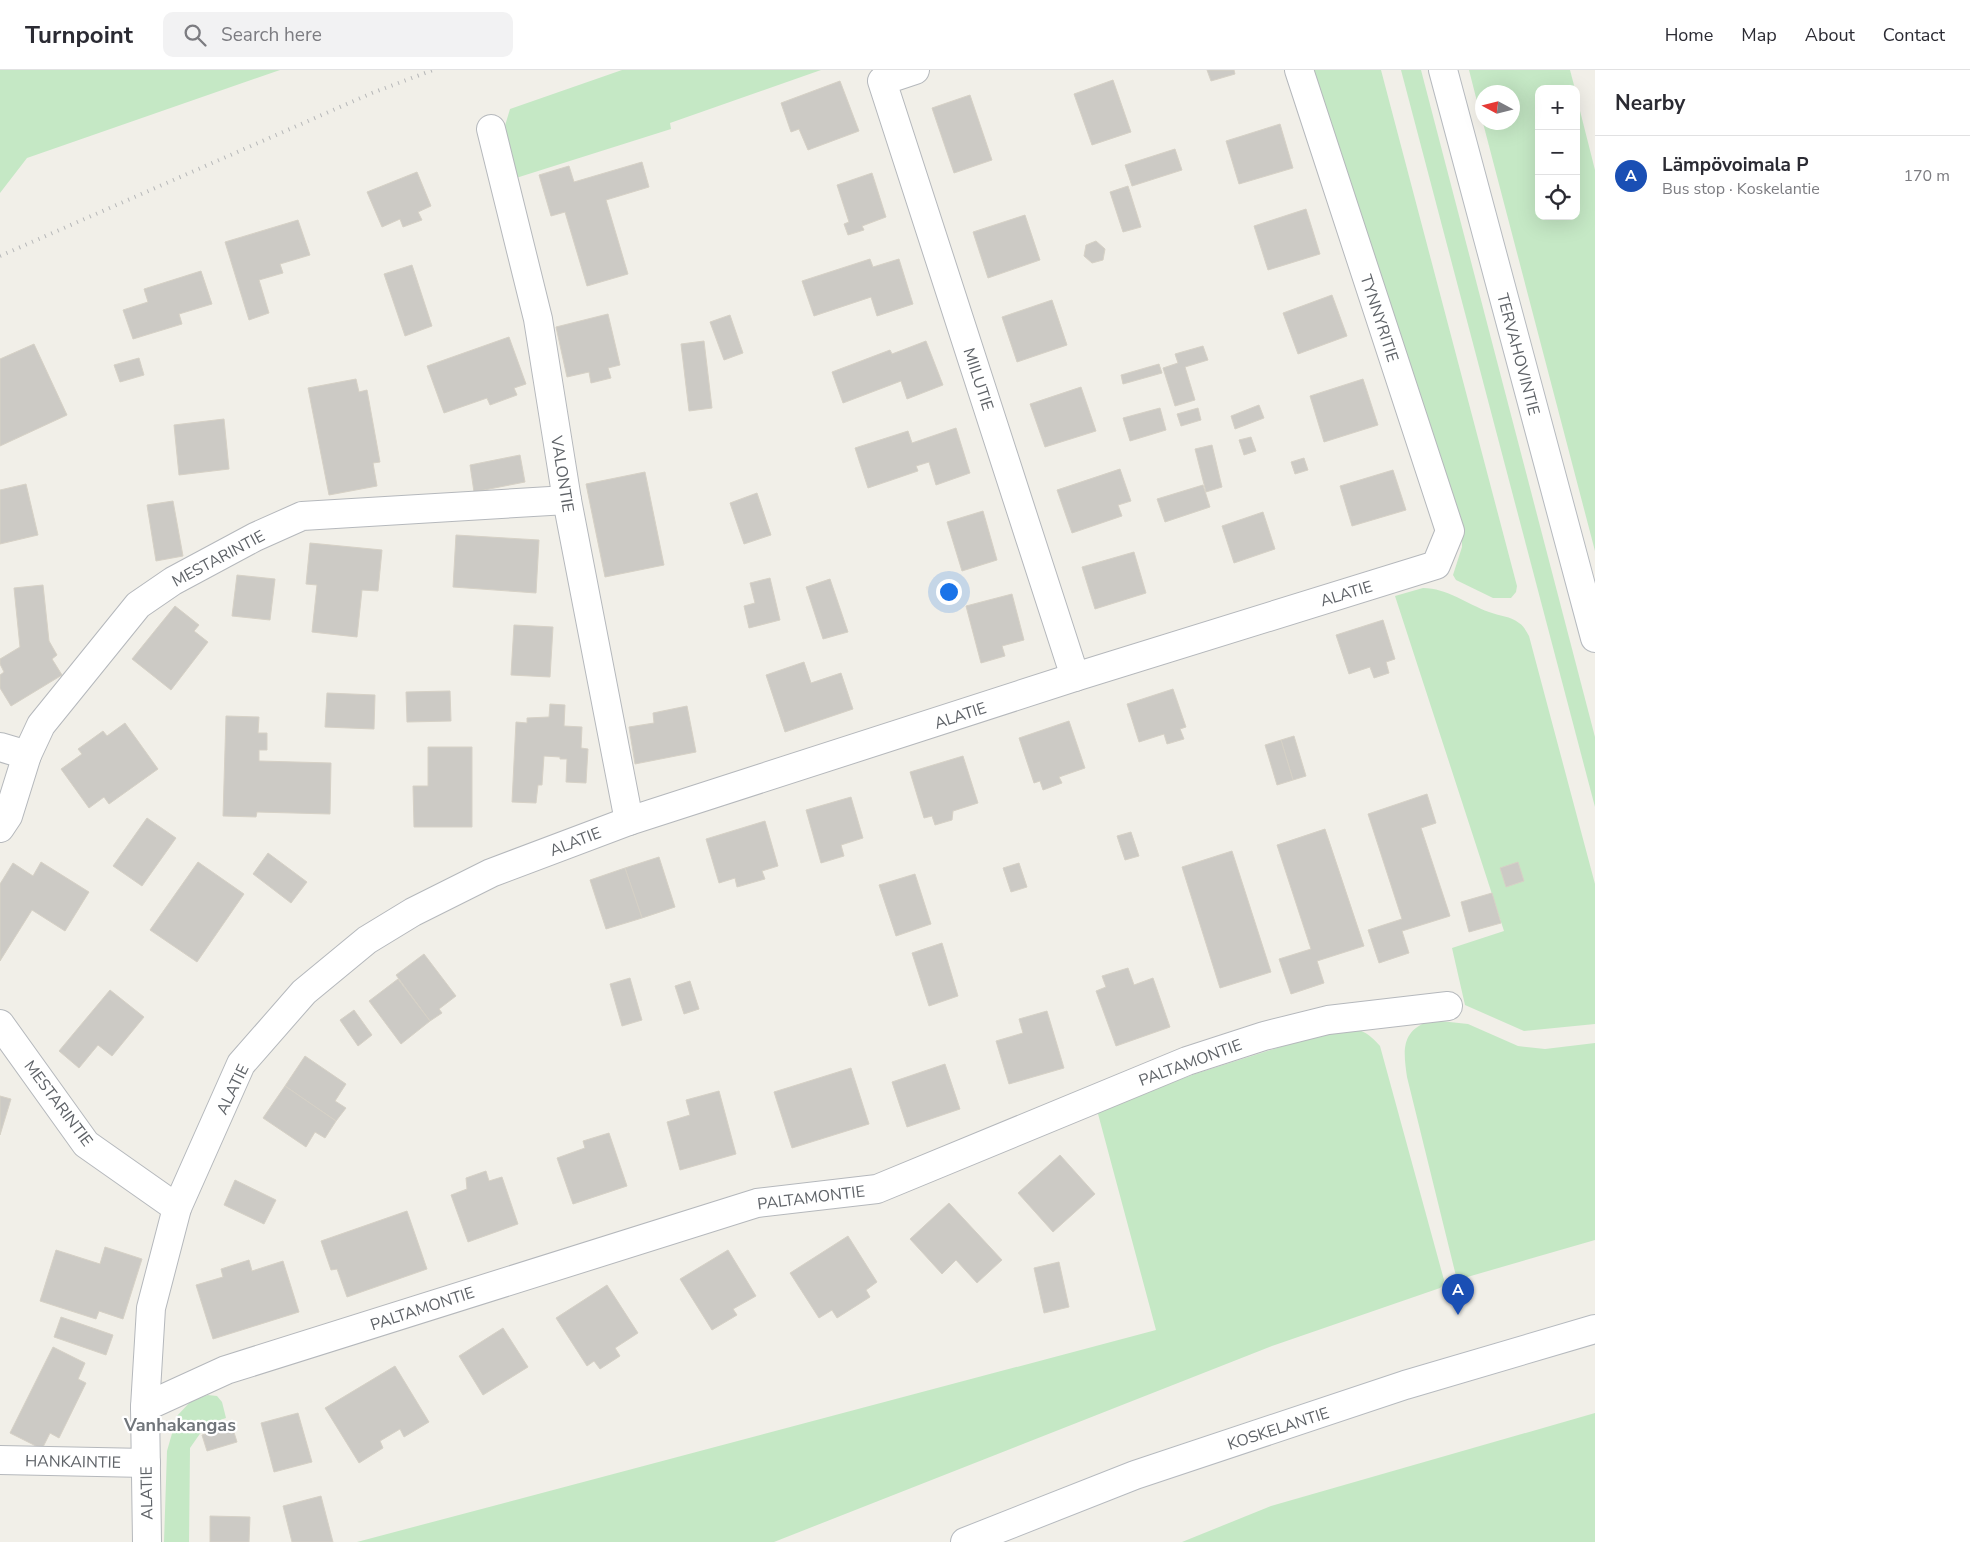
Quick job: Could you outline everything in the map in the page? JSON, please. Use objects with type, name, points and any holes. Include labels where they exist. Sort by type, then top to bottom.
[{"type":"street","name":"MIILUTIE","points":[[915,70],[882,81],[1075,678]]},
{"type":"street","name":"TYNNYRITIE","points":[[1299,70],[1450,531],[1436,565]]},
{"type":"street","name":"TERVAHOVINTIE","points":[[1443,70],[1595,638]]},
{"type":"street","name":"VALONTIE","points":[[491,129],[538,319],[567,500],[629,821]]},
{"type":"street","name":"MESTARINTIE","points":[[0,828],[8,816],[27,755],[41,724],[138,606],[173,581],[255,537],[302,516],[567,500]]},
{"type":"street","name":"ALATIE","points":[[147,1542],[145,1407],[151,1308],[177,1208],[241,1064],[304,992],[367,940],[413,912],[491,873],[629,821],[1436,565]]},
{"type":"street","points":[[0,747],[27,755]]},
{"type":"street","name":"PALTAMONTIE","points":[[145,1407],[226,1370],[757,1203],[877,1189],[1187,1061],[1264,1036],[1328,1020],[1448,1006]]},
{"type":"street","name":"MESTARINTIE","points":[[0,1024],[86,1144],[177,1208]]},
{"type":"street","name":"KOSKELANTIE","points":[[966,1542],[1135,1475],[1405,1385],[1595,1329]]},
{"type":"street","name":"HANKAINTIE","points":[[0,1460],[146,1463]]},
{"type":"green space","points":[[0,70],[280,70],[27,158],[0,193]]},
{"type":"green space","points":[[622,70],[821,70],[670,123],[671,129],[516,178],[504,129],[510,109]]},
{"type":"green space","points":[[1313,70],[1381,70],[1517,586],[1516,592],[1511,598],[1493,598],[1456,580],[1453,575],[1462,547],[1462,527]]},
{"type":"green space","points":[[1401,70],[1421,70],[1595,737],[1595,807]]},
{"type":"green space","points":[[1469,70],[1570,70],[1574,85],[1535,85],[1535,220],[1580,220],[1580,111],[1595,170],[1595,551],[1485,130],[1520,130],[1520,85],[1475,85],[1475,94]]},
{"type":"green space","points":[[1423,588],[1449,593],[1481,609],[1512,619],[1525,629],[1529,636],[1595,884],[1595,1024],[1524,1031],[1465,1005],[1452,948],[1504,931],[1395,596]]},
{"type":"green space","points":[[1431,1020],[1468,1024],[1518,1046],[1545,1049],[1595,1043],[1595,1240],[1457,1280],[1407,1077],[1405,1058],[1406,1042],[1409,1035],[1421,1024]]},
{"type":"green space","points":[[1343,1027],[1363,1032],[1372,1037],[1380,1046],[1444,1280],[1440,1288],[1272,1346],[774,1542],[357,1542],[1156,1330],[1097,1110],[1195,1074]]},
{"type":"green space","points":[[208,1395],[217,1396],[222,1402],[226,1418],[206,1425],[190,1448],[189,1542],[164,1542],[167,1451],[177,1416],[191,1401]]},
{"type":"green space","points":[[1595,1413],[1595,1542],[1182,1542],[1271,1506]]},
{"type":"building","points":[[1207,70],[1234,70],[1235,74],[1211,81]]},
{"type":"building","points":[[1113,80],[1131,132],[1092,145],[1074,94]]},
{"type":"building","points":[[840,81],[859,131],[808,150],[799,129],[791,132],[781,103]]},
{"type":"building","points":[[970,95],[992,160],[954,173],[932,108]]},
{"type":"building","points":[[1280,124],[1293,168],[1239,184],[1226,141]]},
{"type":"building","points":[[1175,149],[1182,170],[1132,186],[1125,165]]},
{"type":"building","points":[[642,162],[649,187],[606,200],[628,274],[587,286],[565,212],[551,216],[539,175],[569,166],[574,182]]},
{"type":"building","points":[[417,172],[431,206],[418,212],[422,220],[403,227],[400,219],[382,227],[367,192]]},
{"type":"building","points":[[872,173],[886,217],[862,226],[864,230],[848,235],[844,224],[849,222],[837,185]]},
{"type":"building","points":[[1128,186],[1141,227],[1123,232],[1110,192]]},
{"type":"building","points":[[1306,209],[1320,254],[1268,270],[1254,226]]},
{"type":"building","points":[[1025,215],[1040,260],[988,278],[973,232]]},
{"type":"building","points":[[298,220],[310,255],[280,264],[283,273],[259,280],[269,313],[249,320],[225,242]]},
{"type":"building","points":[[1096,241],[1105,249],[1103,260],[1092,263],[1084,256],[1086,245]]},
{"type":"building","points":[[870,259],[873,267],[899,259],[913,304],[877,316],[871,297],[814,316],[802,281]]},
{"type":"building","points":[[412,265],[432,326],[405,336],[384,274]]},
{"type":"building","points":[[201,271],[212,304],[179,314],[182,324],[133,339],[123,310],[148,302],[144,289]]},
{"type":"building","points":[[1332,295],[1347,336],[1298,354],[1283,313]]},
{"type":"building","points":[[1052,300],[1067,345],[1017,362],[1002,317]]},
{"type":"building","points":[[608,314],[620,365],[608,368],[611,378],[591,383],[589,372],[567,377],[556,327]]},
{"type":"building","points":[[730,315],[743,353],[724,360],[710,322]]},
{"type":"building","points":[[509,337],[526,384],[514,388],[517,395],[490,405],[487,398],[444,413],[427,366]]},
{"type":"building","points":[[704,341],[712,408],[689,411],[681,344]]},
{"type":"building","points":[[926,341],[943,385],[907,399],[901,381],[843,403],[832,372],[890,350],[892,354]]},
{"type":"building","points":[[34,344],[67,415],[0,446],[0,359]]},
{"type":"building","points":[[1203,346],[1208,360],[1185,367],[1195,400],[1175,406],[1163,368],[1178,363],[1175,354]]},
{"type":"building","points":[[139,358],[144,375],[120,382],[114,365]]},
{"type":"building","points":[[1159,364],[1162,373],[1123,384],[1121,375]]},
{"type":"building","points":[[356,379],[359,392],[367,390],[380,462],[373,463],[377,486],[329,495],[308,388]]},
{"type":"building","points":[[1363,379],[1378,425],[1324,442],[1310,396]]},
{"type":"building","points":[[1081,387],[1096,431],[1045,447],[1030,404]]},
{"type":"building","points":[[1259,405],[1264,418],[1235,429],[1231,416]]},
{"type":"building","points":[[1160,408],[1166,430],[1130,441],[1123,418]]},
{"type":"building","points":[[1198,408],[1201,420],[1181,426],[1177,414]]},
{"type":"building","points":[[224,419],[229,469],[179,475],[174,425]]},
{"type":"building","points":[[956,428],[970,473],[936,485],[929,462],[916,466],[918,471],[868,488],[855,448],[908,431],[912,443]]},
{"type":"building","points":[[1251,437],[1256,451],[1244,455],[1239,440]]},
{"type":"building","points":[[1212,445],[1222,487],[1206,492],[1195,449]]},
{"type":"building","points":[[520,455],[525,482],[474,492],[470,465]]},
{"type":"building","points":[[1304,458],[1308,470],[1295,474],[1291,462]]},
{"type":"building","points":[[1120,469],[1131,501],[1118,505],[1122,516],[1072,533],[1057,490]]},
{"type":"building","points":[[1393,470],[1406,510],[1352,526],[1340,486]]},
{"type":"building","points":[[645,472],[664,565],[605,577],[586,484]]},
{"type":"building","points":[[26,484],[38,535],[0,544],[0,490]]},
{"type":"building","points":[[1203,485],[1210,507],[1165,522],[1157,499]]},
{"type":"building","points":[[757,493],[771,535],[744,544],[730,503]]},
{"type":"building","points":[[173,501],[183,556],[156,561],[147,505]]},
{"type":"building","points":[[983,511],[997,560],[962,571],[947,522]]},
{"type":"building","points":[[1263,512],[1275,549],[1234,563],[1222,526]]},
{"type":"building","points":[[456,535],[539,540],[536,593],[453,587]]},
{"type":"building","points":[[310,543],[382,550],[378,591],[362,590],[357,637],[312,632],[317,585],[306,584]]},
{"type":"building","points":[[1134,552],[1146,593],[1095,609],[1082,567]]},
{"type":"building","points":[[237,575],[275,579],[270,620],[232,616]]},
{"type":"building","points":[[770,578],[780,620],[749,628],[744,606],[755,603],[750,583]]},
{"type":"building","points":[[830,579],[848,632],[823,639],[806,587]]},
{"type":"building","points":[[43,585],[49,641],[57,655],[52,659],[62,675],[11,706],[0,688],[0,675],[4,672],[0,659],[20,647],[14,588]]},
{"type":"building","points":[[1012,594],[1024,640],[1002,646],[1005,656],[981,663],[966,606]]},
{"type":"building","points":[[175,606],[199,625],[194,631],[208,642],[171,690],[132,659]]},
{"type":"building","points":[[1383,620],[1395,659],[1386,662],[1389,673],[1374,678],[1370,667],[1349,674],[1336,635]]},
{"type":"building","points":[[514,625],[553,627],[550,677],[511,675]]},
{"type":"building","points":[[804,662],[811,683],[841,673],[853,709],[785,732],[766,675]]},
{"type":"building","points":[[1173,689],[1186,727],[1180,729],[1184,739],[1167,744],[1164,734],[1139,742],[1127,704]]},
{"type":"building","points":[[450,691],[451,721],[407,722],[406,692]]},
{"type":"building","points":[[327,693],[375,695],[374,729],[325,727]]},
{"type":"building","points":[[550,704],[565,705],[564,726],[582,727],[581,748],[588,749],[586,783],[566,782],[567,759],[544,756],[542,785],[538,785],[536,803],[512,802],[516,722],[527,723],[527,718],[549,717]]},
{"type":"building","points":[[687,706],[696,752],[635,764],[629,727],[654,723],[653,713]]},
{"type":"building","points":[[226,716],[259,717],[258,733],[267,733],[267,750],[259,750],[259,761],[331,763],[330,814],[257,812],[256,817],[223,816]]},
{"type":"building","points":[[1069,721],[1085,768],[1059,777],[1062,783],[1043,790],[1040,781],[1034,783],[1019,738]]},
{"type":"building","points":[[125,723],[158,769],[109,804],[104,797],[89,808],[61,769],[82,754],[78,749],[103,731],[107,736]]},
{"type":"building","points":[[1294,736],[1306,776],[1293,780],[1281,740]]},
{"type":"building","points":[[1281,740],[1293,780],[1277,785],[1265,745]]},
{"type":"building","points":[[428,747],[472,747],[472,827],[414,827],[413,786],[428,786]]},
{"type":"building","points":[[963,756],[978,803],[953,811],[952,820],[935,825],[932,816],[924,818],[910,772]]},
{"type":"building","points":[[1427,794],[1436,823],[1421,828],[1450,916],[1402,931],[1409,953],[1379,963],[1368,930],[1402,919],[1368,814]]},
{"type":"building","points":[[851,797],[863,838],[841,845],[844,856],[821,863],[806,810]]},
{"type":"building","points":[[147,818],[176,838],[142,886],[113,866]]},
{"type":"building","points":[[765,821],[778,866],[762,871],[765,879],[737,887],[735,878],[719,883],[706,839]]},
{"type":"building","points":[[1325,829],[1364,946],[1317,961],[1324,983],[1291,994],[1279,959],[1311,949],[1277,845]]},
{"type":"building","points":[[1131,832],[1139,856],[1125,860],[1117,836]]},
{"type":"building","points":[[1232,851],[1271,972],[1220,988],[1182,867]]},
{"type":"building","points":[[268,853],[307,882],[291,903],[253,874]]},
{"type":"building","points":[[659,857],[675,907],[642,918],[625,868]]},
{"type":"building","points":[[41,862],[89,892],[65,931],[32,910],[0,961],[0,884],[13,863],[33,876]]},
{"type":"building","points":[[198,862],[244,894],[197,962],[150,930]]},
{"type":"building","points":[[1518,862],[1524,881],[1506,887],[1500,868]]},
{"type":"building","points":[[1019,863],[1027,887],[1011,892],[1003,868]]},
{"type":"building","points":[[625,868],[642,918],[606,929],[590,880]]},
{"type":"building","points":[[915,874],[931,924],[896,936],[879,885]]},
{"type":"building","points":[[1492,893],[1501,923],[1469,932],[1461,902]]},
{"type":"building","points":[[942,943],[958,996],[929,1006],[912,953]]},
{"type":"building","points":[[424,954],[456,996],[439,1009],[442,1013],[430,1021],[396,975]]},
{"type":"building","points":[[1128,968],[1134,985],[1153,978],[1170,1027],[1116,1046],[1096,991],[1106,987],[1102,976]]},
{"type":"building","points":[[630,978],[642,1020],[622,1026],[610,984]]},
{"type":"building","points":[[398,979],[430,1021],[401,1044],[369,1001]]},
{"type":"building","points":[[690,981],[699,1009],[684,1014],[675,986]]},
{"type":"building","points":[[110,990],[144,1017],[112,1056],[98,1045],[79,1068],[59,1051]]},
{"type":"building","points":[[354,1010],[372,1035],[358,1046],[340,1020]]},
{"type":"building","points":[[1047,1011],[1064,1068],[1009,1084],[996,1041],[1023,1033],[1019,1019]]},
{"type":"building","points":[[305,1056],[346,1084],[335,1101],[346,1108],[336,1121],[285,1086]]},
{"type":"building","points":[[945,1064],[960,1109],[907,1127],[892,1082]]},
{"type":"building","points":[[851,1068],[869,1124],[792,1148],[774,1092]]},
{"type":"building","points":[[285,1086],[336,1121],[325,1138],[315,1132],[306,1147],[263,1118]]},
{"type":"building","points":[[719,1091],[736,1154],[680,1170],[667,1122],[690,1115],[686,1100]]},
{"type":"building","points":[[0,1096],[11,1099],[0,1135]]},
{"type":"building","points":[[609,1133],[627,1186],[573,1204],[557,1158],[585,1148],[583,1141]]},
{"type":"building","points":[[1060,1155],[1095,1194],[1053,1232],[1018,1193]]},
{"type":"building","points":[[486,1171],[489,1181],[502,1177],[518,1224],[468,1242],[451,1195],[467,1189],[466,1178]]},
{"type":"building","points":[[235,1180],[276,1200],[264,1224],[224,1205]]},
{"type":"building","points":[[949,1203],[1002,1260],[977,1283],[956,1260],[942,1274],[910,1239]]},
{"type":"building","points":[[407,1211],[427,1269],[347,1297],[337,1269],[331,1270],[321,1241]]},
{"type":"building","points":[[848,1236],[877,1282],[866,1290],[870,1297],[837,1318],[832,1310],[819,1318],[790,1273]]},
{"type":"building","points":[[105,1247],[142,1259],[123,1319],[99,1311],[96,1319],[40,1301],[56,1250],[100,1264]]},
{"type":"building","points":[[728,1250],[756,1296],[733,1309],[737,1315],[712,1330],[680,1279]]},
{"type":"building","points":[[249,1260],[252,1271],[283,1261],[299,1312],[213,1339],[196,1285],[223,1277],[221,1269]]},
{"type":"building","points":[[1059,1262],[1069,1307],[1044,1313],[1034,1268]]},
{"type":"building","points":[[607,1285],[638,1333],[615,1348],[620,1356],[600,1369],[594,1361],[587,1366],[556,1318]]},
{"type":"building","points":[[61,1317],[113,1335],[106,1355],[54,1337]]},
{"type":"building","points":[[503,1328],[528,1367],[483,1395],[459,1356]]},
{"type":"building","points":[[53,1347],[85,1363],[78,1379],[86,1383],[59,1438],[50,1433],[42,1449],[10,1433]]},
{"type":"building","points":[[395,1366],[429,1422],[404,1437],[400,1429],[380,1441],[383,1448],[359,1463],[325,1408]]},
{"type":"building","points":[[298,1413],[312,1462],[274,1472],[261,1423]]},
{"type":"building","points":[[232,1426],[237,1442],[207,1451],[202,1435]]},
{"type":"building","points":[[321,1496],[333,1542],[292,1542],[283,1506]]},
{"type":"building","points":[[210,1516],[250,1517],[249,1542],[210,1542]]},
{"type":"railway","points":[[0,256],[372,93],[433,70]]},
{"type":"place","name":"Lämpövoimala P","points":[[1458,1315]]},
{"type":"district","name":"Vanhakangas","points":[[180,1425]]}]
